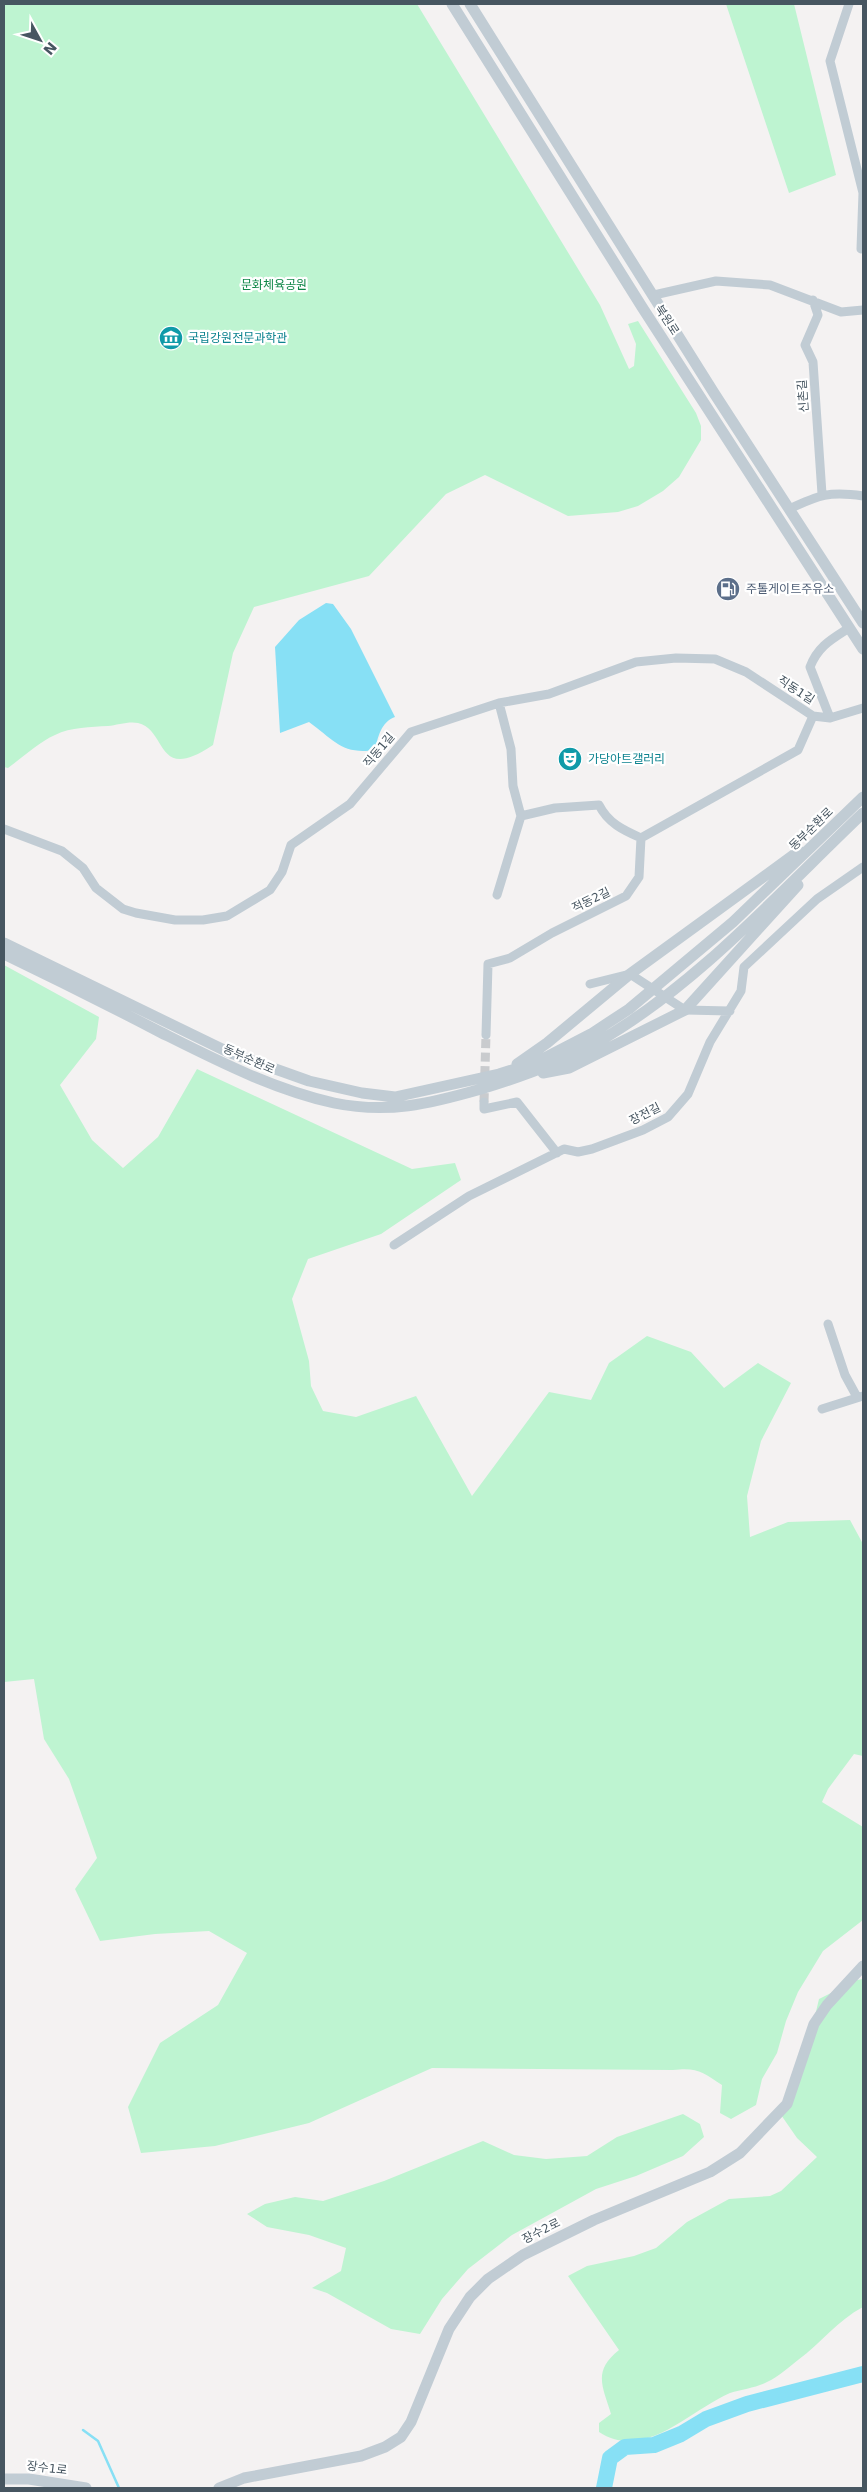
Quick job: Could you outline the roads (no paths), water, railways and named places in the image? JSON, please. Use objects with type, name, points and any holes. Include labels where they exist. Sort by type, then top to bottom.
[{"type":"street","name":"북원로","points":[[452,4],[642,307],[863,649]]},
{"type":"street","name":"북원로","points":[[470,4],[862,622]]},
{"type":"street","points":[[849,4],[830,61],[863,193],[861,249]]},
{"type":"street","points":[[654,294],[716,281],[770,285],[841,312],[863,310]]},
{"type":"street","name":"신촌길","points":[[813,300],[818,315],[805,345],[813,362],[822,494]]},
{"type":"street","points":[[778,516],[822,494],[844,493],[863,496]]},
{"type":"street","points":[[830,718],[810,667],[815,654],[824,644],[862,622]]},
{"type":"street","name":"직동1길","points":[[4,829],[62,851],[83,868],[96,888],[123,909],[136,914],[175,920],[203,920],[227,916],[270,890],[282,872],[291,845],[350,804],[411,732],[499,703],[549,694],[636,662],[676,658],[715,659],[746,672],[813,716],[830,718],[863,708]]},
{"type":"street","points":[[497,894],[522,816],[513,786],[511,749],[499,703]]},
{"type":"street","points":[[522,816],[555,808],[599,805],[605,817],[620,829],[640,838],[798,750],[813,716]]},
{"type":"street","points":[[504,1077],[630,974],[861,807]]},
{"type":"street","points":[[504,1077],[569,1068],[684,1010],[861,807]]},
{"type":"street","name":"동부순환로","points":[[4,954],[262,1082],[334,1102],[369,1108],[402,1108],[550,1065],[620,1028],[716,953],[781,885],[861,807]]},
{"type":"street","name":"적동2길","points":[[486,1035],[488,964],[510,958],[552,933],[626,896],[639,877],[640,838]]},
{"type":"street","name":"장전길","points":[[394,1245],[469,1196],[557,1153],[564,1150],[578,1152],[592,1149],[643,1130],[668,1117],[688,1094],[710,1042],[742,991],[744,967],[817,899],[863,867]]},
{"type":"street","name":"동부순환로","points":[[4,944],[228,1052],[309,1081],[362,1093],[395,1097],[504,1077]]},
{"type":"street","points":[[590,984],[630,974],[684,1010],[730,1011]]},
{"type":"street","points":[[484,1102],[484,1109],[517,1102],[557,1153]]},
{"type":"street","points":[[822,1410],[860,1397],[845,1375],[828,1324]]},
{"type":"street","name":"장수2로","points":[[219,2488],[244,2478],[361,2456],[385,2447],[400,2437],[410,2422],[448,2329],[470,2297],[488,2279],[524,2255],[594,2220],[710,2172],[740,2153],[787,2104],[814,2024],[833,1999],[863,1966]]},
{"type":"street","name":"장수1로","points":[[4,2478],[29,2479],[80,2487]]},
{"type":"water","points":[[326,603],[333,604],[351,629],[395,717],[383,726],[375,750],[364,751],[346,748],[339,745],[309,722],[280,733],[275,647],[299,620]]},
{"type":"waterway","points":[[604,2488],[610,2458],[625,2447],[654,2445],[681,2434],[706,2419],[747,2404],[863,2374]]},
{"type":"waterway","points":[[83,2430],[98,2441],[119,2488]]},
{"type":"tunnel","points":[[484,1102],[486,1035]]},
{"type":"place","name":"국립강원전문과학관","points":[[171,338]]},
{"type":"place","name":"주톨게이트주유소","points":[[728,589]]},
{"type":"place","name":"가당아트갤러리","points":[[570,759]]},
{"type":"park label","name":"문화체육공원","points":[[274,285]]}]
